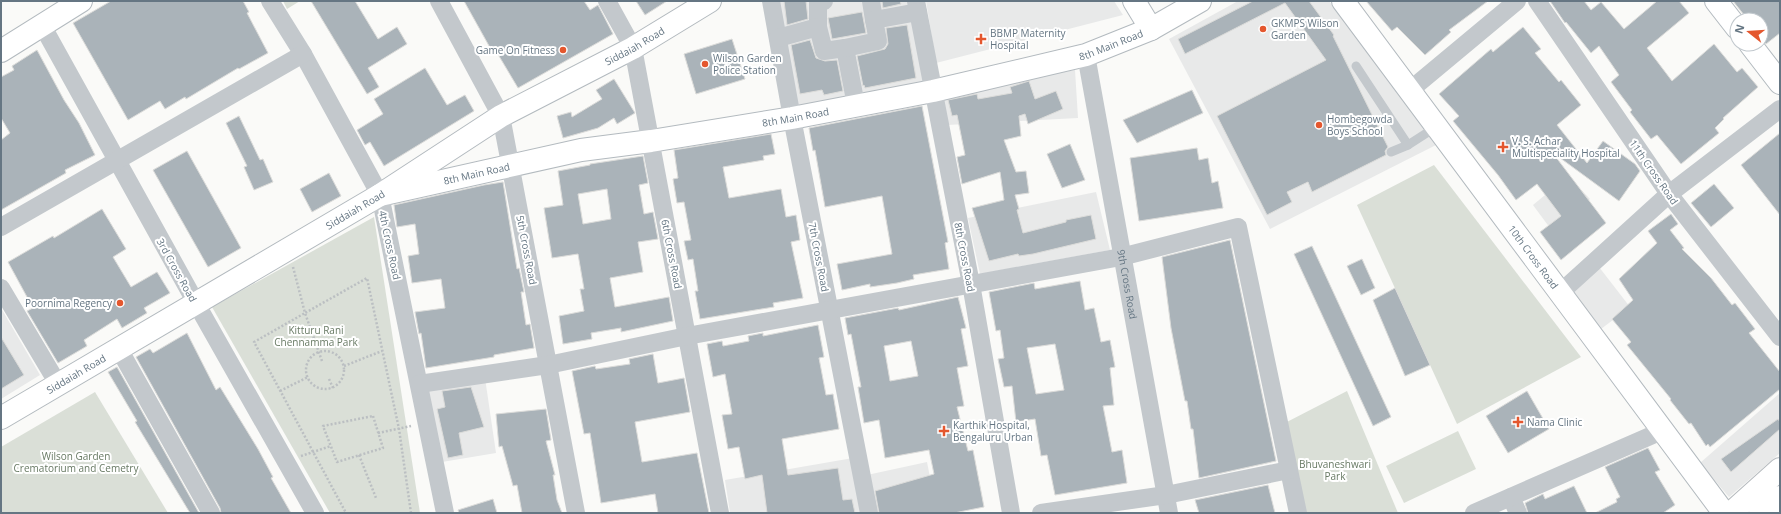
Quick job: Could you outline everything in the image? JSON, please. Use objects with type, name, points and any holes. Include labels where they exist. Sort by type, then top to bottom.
[{"type":"main road","points":[[1,51],[81,1]]},
{"type":"main road","name":"Siddaiah Road","points":[[1,418],[380,195],[501,116],[633,48],[710,1]]},
{"type":"main road","points":[[1134,1],[1151,29]]},
{"type":"main road","name":"8th Main Road","points":[[380,195],[511,164],[581,150],[651,141],[792,118],[933,91],[1086,55],[1151,29],[1200,1]]},
{"type":"main road","name":"10th Cross Road","points":[[1343,1],[1409,92],[1664,430],[1723,512]]},
{"type":"main road","points":[[1716,1],[1729,18]]},
{"type":"main road","points":[[1756,52],[1780,83]]},
{"type":"main road","points":[[1723,512],[1780,469]]},
{"type":"main road","points":[[1760,513],[1780,497]]},
{"type":"street","name":"4th Cross Road","points":[[270,1],[303,54],[380,195],[445,513]]},
{"type":"street","name":"5th Cross Road","points":[[439,1],[501,116],[576,513]]},
{"type":"street","name":"6th Cross Road","points":[[607,1],[633,48],[720,513]]},
{"type":"street","name":"7th Cross Road","points":[[771,1],[792,118],[869,513]]},
{"type":"street","points":[[824,1],[818,2],[818,27],[824,51],[878,41],[871,1]]},
{"type":"street","points":[[1409,92],[1517,1]]},
{"type":"street","name":"11th Cross Road","points":[[1537,1],[1669,194],[1780,337]]},
{"type":"street","points":[[874,20],[917,6]]},
{"type":"street","name":"8th Cross Road","points":[[917,6],[971,284],[1011,513]]},
{"type":"street","name":"3rd Cross Road","points":[[42,25],[196,304],[315,513]]},
{"type":"street","points":[[778,38],[818,27]]},
{"type":"street","points":[[845,48],[856,105]]},
{"type":"street","points":[[1,228],[303,54]]},
{"type":"street","name":"9th Cross Road","points":[[1086,55],[1121,257],[1169,513]]},
{"type":"street","points":[[1561,292],[1669,194],[1780,109]]},
{"type":"street","points":[[419,384],[548,365],[687,336],[1121,257],[1238,227],[1298,513]]},
{"type":"street","points":[[1,288],[58,384]]},
{"type":"street","points":[[119,349],[211,513]]},
{"type":"street","points":[[1474,513],[1664,430]]},
{"type":"street","points":[[1041,513],[1166,495],[1289,470]]},
{"type":"street","points":[[1510,497],[1518,513]]},
{"type":"lane","points":[[1356,66],[1408,145]]},
{"type":"lane","points":[[1391,152],[1408,145],[1436,127]]},
{"type":"path","points":[[289,249],[305,313],[322,361]]},
{"type":"path","points":[[346,513],[254,342],[367,278],[399,429],[411,513]]},
{"type":"path","points":[[344,366],[382,351]]},
{"type":"path","points":[[318,352],[334,352],[341,359],[344,366],[342,381],[333,388],[321,389],[315,386],[308,378],[307,365],[313,356],[318,352]]},
{"type":"path","points":[[280,391],[308,378]]},
{"type":"path","points":[[329,379],[333,388]]},
{"type":"path","points":[[373,416],[383,448],[337,462],[331,446],[323,426],[373,416]]},
{"type":"path","points":[[378,433],[426,422]]},
{"type":"path","points":[[286,461],[331,446]]},
{"type":"path","points":[[359,455],[376,498]]},
{"type":"shaded area","points":[[776,1],[909,1],[925,84],[794,107]]},
{"type":"shaded area","name":"BBMP Maternity Hospital","points":[[926,1],[1114,1],[1123,15],[936,63]]},
{"type":"shaded area","name":"Hombegowda Boys School","points":[[1238,1],[1329,1],[1436,145],[1270,229],[1169,39]]},
{"type":"shaded area","points":[[1075,70],[1078,118],[947,125],[940,95]]},
{"type":"shaded area","points":[[1568,176],[1590,199],[1550,228],[1533,205]]},
{"type":"shaded area","points":[[1096,192],[1110,250],[980,274],[968,218]]},
{"type":"shaded area","points":[[1599,267],[1630,307],[1601,329],[1570,289]]},
{"type":"shaded area","points":[[1,308],[40,375],[1,399]]},
{"type":"shaded area","points":[[485,378],[496,453],[442,462],[427,389]]},
{"type":"shaded area","points":[[1780,393],[1780,453],[1729,497],[1700,463]]},
{"type":"shaded area","points":[[853,458],[863,513],[730,513],[725,480]]},
{"type":"shaded area","points":[[927,462],[937,513],[875,513],[867,475]]},
{"type":"green space","points":[[283,1],[300,1],[287,9]]},
{"type":"green space","points":[[1434,165],[1581,357],[1457,424],[1357,205]]},
{"type":"green space","name":"Kitturu Rani Chennamma Park","points":[[374,217],[420,513],[330,513],[212,307]]},
{"type":"green space","name":"Bhuvaneshwari Park","points":[[1347,391],[1398,513],[1302,513],[1283,424]]},
{"type":"green space","name":"Wilson Garden Crematorium and Cemetry","points":[[95,392],[168,513],[1,513],[1,447]]},
{"type":"green space","points":[[1458,431],[1476,469],[1404,503],[1386,466]]},
{"type":"building","points":[[111,1],[243,1],[249,12],[247,13],[268,53],[239,69],[238,68],[186,99],[185,97],[165,109],[160,101],[128,120],[73,23]]},
{"type":"building","points":[[311,1],[355,1],[378,39],[397,27],[407,44],[368,68],[379,87],[367,94]]},
{"type":"building","points":[[464,1],[584,1],[590,10],[598,5],[613,34],[518,88],[496,51],[493,53]]},
{"type":"building","points":[[636,1],[667,1],[645,15]]},
{"type":"building","points":[[784,1],[806,1],[808,19],[787,25]]},
{"type":"building","points":[[882,1],[900,1],[901,4],[883,8]]},
{"type":"building","name":"Hombegowda Boys School","points":[[1253,1],[1309,1],[1334,35],[1333,36],[1388,147],[1385,151],[1386,155],[1312,192],[1308,182],[1287,192],[1292,202],[1267,215],[1217,116],[1326,60],[1285,3],[1185,54],[1178,39]]},
{"type":"building","points":[[1366,1],[1488,1],[1449,30],[1451,32],[1425,55],[1397,27],[1392,31]]},
{"type":"building","points":[[1550,1],[1584,1],[1591,10],[1601,2],[1624,29],[1657,1],[1679,1],[1689,13],[1647,48],[1672,81],[1714,44],[1737,72],[1742,68],[1758,87],[1723,118],[1724,119],[1715,128],[1719,133],[1681,164],[1657,135],[1651,139],[1630,112],[1632,110],[1611,82],[1619,75],[1599,46],[1591,53],[1566,22],[1565,23]]},
{"type":"building","points":[[1733,1],[1780,1],[1780,33],[1769,42],[1769,12],[1742,12]]},
{"type":"building","points":[[862,12],[866,33],[832,39],[828,18]]},
{"type":"building","points":[[907,25],[916,78],[865,88],[864,85],[863,86],[857,56],[885,49],[888,44],[886,28]]},
{"type":"building","points":[[1523,27],[1541,49],[1535,53],[1559,82],[1561,80],[1581,105],[1557,125],[1587,163],[1603,141],[1635,164],[1640,171],[1619,201],[1552,152],[1606,223],[1561,260],[1540,232],[1561,216],[1537,184],[1516,200],[1498,175],[1453,121],[1459,116],[1439,94],[1491,49],[1493,52]]},
{"type":"building","points":[[732,39],[745,79],[696,94],[684,54]]},
{"type":"building","points":[[810,40],[816,58],[825,61],[837,60],[843,91],[824,95],[822,90],[800,94],[791,45]]},
{"type":"building","points":[[37,50],[64,100],[79,123],[95,155],[65,170],[66,173],[1,210],[1,140],[10,133],[1,118],[1,77],[14,70],[12,66]]},
{"type":"building","points":[[425,68],[447,105],[465,95],[474,111],[384,166],[370,142],[365,145],[357,130],[383,114],[374,99]]},
{"type":"building","points":[[614,79],[635,113],[617,124],[614,118],[598,128],[563,138],[557,116],[571,112],[572,117],[602,99],[596,90]]},
{"type":"building","points":[[1029,81],[1035,99],[1056,91],[1063,109],[1028,124],[1025,114],[1019,116],[1021,136],[1004,140],[1016,172],[1026,171],[1029,193],[1015,195],[1023,233],[1066,222],[1066,220],[1091,215],[1096,239],[1033,254],[1019,256],[1018,254],[989,261],[972,208],[1004,200],[1000,172],[962,184],[957,157],[965,155],[957,115],[952,116],[948,100],[977,94],[978,99],[1012,93],[1010,87]]},
{"type":"building","points":[[1192,90],[1203,113],[1137,143],[1123,120]]},
{"type":"building","points":[[922,106],[948,242],[945,243],[949,269],[913,275],[914,279],[897,283],[870,287],[870,284],[842,290],[837,264],[892,254],[882,196],[825,207],[815,150],[813,151],[809,128]]},
{"type":"building","points":[[239,116],[260,160],[263,159],[273,182],[254,190],[244,167],[247,166],[226,123]]},
{"type":"building","points":[[1780,133],[1780,215],[1741,165]]},
{"type":"building","points":[[771,134],[775,154],[763,156],[764,160],[723,167],[729,198],[781,189],[786,217],[796,215],[800,240],[791,242],[803,298],[773,303],[774,307],[700,319],[695,291],[698,291],[693,259],[688,260],[684,241],[691,240],[684,202],[677,203],[673,179],[678,178],[674,150]]},
{"type":"building","points":[[1070,144],[1085,180],[1062,188],[1047,154]]},
{"type":"building","points":[[1197,148],[1199,160],[1208,158],[1212,183],[1218,181],[1223,208],[1139,221],[1130,158]]},
{"type":"building","points":[[187,151],[241,248],[208,267],[153,170]]},
{"type":"building","points":[[643,156],[648,183],[639,185],[644,214],[653,212],[658,239],[638,242],[643,272],[610,278],[615,307],[669,297],[673,321],[621,332],[621,328],[591,333],[592,339],[563,344],[559,316],[584,311],[580,289],[584,289],[578,254],[552,258],[544,208],[563,205],[558,171],[590,164]],"holes":[[[607,189],[611,219],[583,224],[578,194]]]},
{"type":"building","points":[[329,173],[341,196],[312,212],[300,189]]},
{"type":"building","points":[[503,182],[517,269],[519,268],[524,292],[521,292],[526,325],[530,324],[534,348],[494,355],[494,357],[426,368],[421,333],[419,334],[415,312],[445,308],[441,279],[412,283],[408,256],[419,254],[415,224],[397,227],[394,205]]},
{"type":"building","points":[[1714,184],[1734,208],[1711,227],[1691,203]]},
{"type":"building","points":[[102,209],[126,249],[113,257],[131,287],[157,272],[170,293],[144,308],[147,313],[122,328],[117,319],[84,340],[87,346],[58,363],[27,311],[33,308],[8,262],[53,236],[54,238]]},
{"type":"building","points":[[1671,214],[1678,224],[1670,230],[1684,248],[1682,249],[1711,278],[1732,305],[1735,303],[1755,329],[1749,333],[1780,372],[1780,389],[1710,447],[1708,444],[1706,446],[1691,423],[1689,424],[1670,400],[1671,399],[1627,345],[1631,342],[1612,319],[1633,300],[1619,279],[1657,243],[1648,231]]},
{"type":"building","points":[[1230,240],[1276,461],[1199,478],[1193,429],[1191,429],[1187,401],[1185,401],[1171,328],[1162,257]]},
{"type":"building","points":[[1312,246],[1391,417],[1373,426],[1294,254]]},
{"type":"building","points":[[1362,259],[1375,288],[1361,295],[1347,266]]},
{"type":"building","points":[[1080,281],[1085,310],[1094,308],[1101,342],[1110,340],[1115,367],[1110,368],[1114,405],[1103,406],[1112,452],[1122,450],[1127,483],[1055,495],[1047,455],[1041,456],[1035,419],[1016,422],[1012,386],[1004,387],[998,359],[1004,358],[1000,330],[996,331],[989,292],[1034,283],[1035,289]],"holes":[[[1055,344],[1064,390],[1036,394],[1027,348]]]},
{"type":"building","points":[[1395,288],[1430,365],[1405,376],[1373,300]]},
{"type":"building","points":[[958,297],[966,328],[961,329],[968,366],[957,368],[964,406],[957,407],[968,451],[973,450],[984,507],[954,513],[879,513],[875,491],[934,474],[929,450],[885,458],[879,420],[864,423],[858,387],[861,387],[851,334],[848,335],[845,318],[898,308],[899,310]],"holes":[[[911,341],[918,376],[890,381],[884,346]]]},
{"type":"building","points":[[818,325],[824,357],[819,358],[826,395],[833,394],[839,429],[782,439],[788,475],[838,468],[843,500],[852,499],[855,513],[767,513],[762,475],[745,479],[739,447],[728,449],[722,415],[732,414],[725,374],[713,377],[707,344],[722,341],[723,346],[749,341],[748,336],[763,333],[763,336]]},
{"type":"building","points":[[187,333],[216,390],[220,387],[258,449],[273,477],[271,478],[291,513],[221,513],[220,508],[136,357],[150,349],[153,353]]},
{"type":"building","points":[[1,337],[24,375],[1,389]]},
{"type":"building","points":[[653,354],[658,383],[684,378],[690,412],[635,422],[642,462],[697,453],[709,513],[658,513],[655,494],[601,503],[590,433],[584,434],[572,371],[595,366],[596,369],[630,364],[629,359]]},
{"type":"building","points":[[117,367],[199,513],[190,513],[135,422],[137,421],[108,372]]},
{"type":"building","points":[[471,387],[484,427],[459,433],[463,455],[448,458],[437,409],[445,407],[442,391]]},
{"type":"building","name":"Nama Clinic","points":[[1527,391],[1549,429],[1508,453],[1486,416]]},
{"type":"building","points":[[546,409],[551,440],[546,441],[555,475],[553,475],[557,500],[562,513],[522,513],[517,485],[513,486],[502,446],[499,447],[496,414]]},
{"type":"building","points":[[1778,419],[1780,422],[1780,429],[1731,472],[1721,459]]},
{"type":"building","points":[[1648,448],[1660,470],[1655,472],[1675,505],[1663,513],[1595,513],[1617,502],[1616,499],[1620,497],[1605,467]]},
{"type":"building","points":[[1268,485],[1275,513],[1199,513],[1195,500]]},
{"type":"building","points":[[1574,486],[1587,513],[1528,513],[1525,503],[1543,494],[1545,499]]},
{"type":"building","points":[[493,499],[497,513],[459,513],[458,510]]},
{"type":"place","name":"GKMPS Wilson Garden","points":[[1263,29]]},
{"type":"place","name":"BBMP Maternity Hospital","points":[[981,39]]},
{"type":"place","name":"Game On Fitness","points":[[563,50]]},
{"type":"place","name":"Wilson Garden Police Station","points":[[705,64]]},
{"type":"place","name":"Hombegowda Boys School","points":[[1319,125]]},
{"type":"place","name":"V. S. Achar Multispeciality Hospital","points":[[1503,147]]},
{"type":"place","name":"Poornima Regency","points":[[120,303]]},
{"type":"place","name":"Nama Clinic","points":[[1518,422]]},
{"type":"place","name":"Karthik Hospital, Bengaluru Urban","points":[[944,431]]}]
